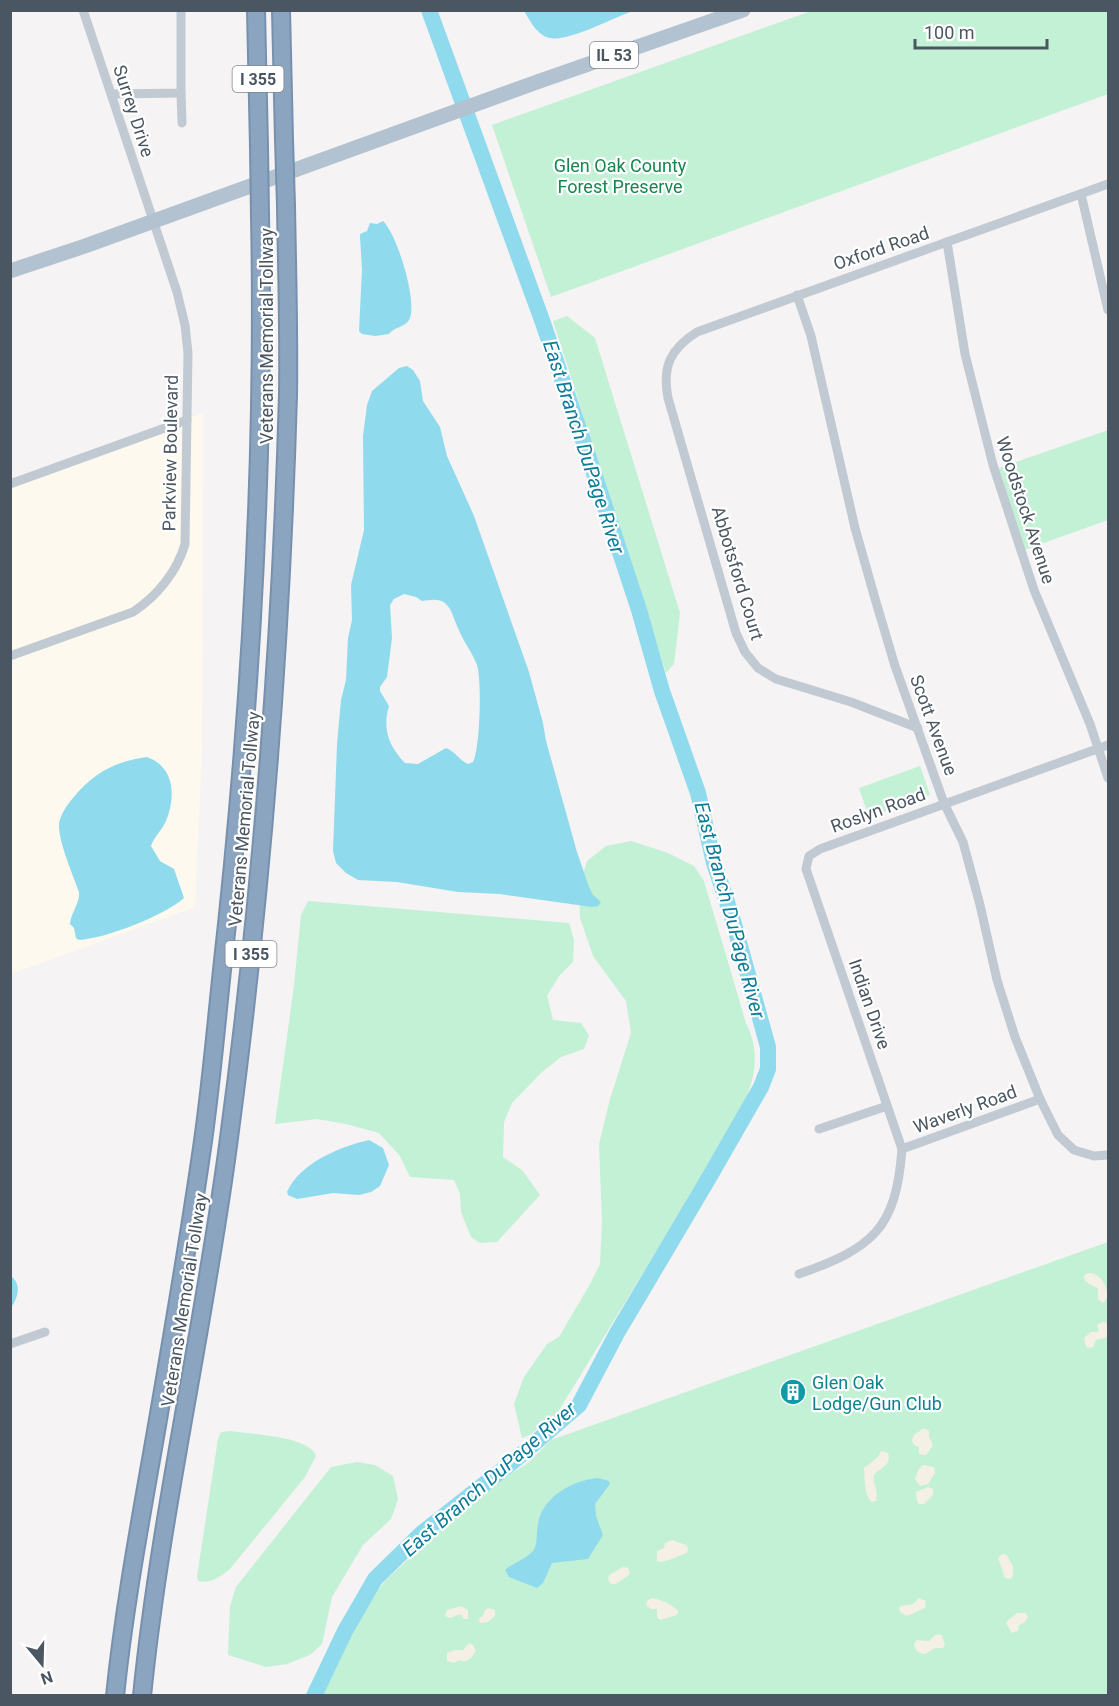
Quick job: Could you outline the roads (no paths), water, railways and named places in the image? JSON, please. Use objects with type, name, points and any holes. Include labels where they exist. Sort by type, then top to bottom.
[{"type":"highway","points":[[244,10],[250,116],[259,142]]},
{"type":"highway","name":"Veterans Memorial Tollway","points":[[115,1695],[121,1632],[203,1138],[240,802],[252,621],[262,321],[256,10]]},
{"type":"highway","name":"Veterans Memorial Tollway","points":[[141,1695],[148,1633],[229,1143],[259,880],[279,621],[288,391],[281,10]]},
{"type":"highway","points":[[283,101],[289,81],[293,10]]},
{"type":"main road","name":"IL 53","points":[[11,270],[85,246],[743,10]]},
{"type":"street","name":"Surrey Drive","points":[[83,10],[153,221]]},
{"type":"street","points":[[181,10],[182,123]]},
{"type":"street","points":[[112,94],[181,93]]},
{"type":"street","name":"Oxford Road","points":[[672,355],[682,343],[697,332],[1108,184]]},
{"type":"street","points":[[1081,194],[1108,310]]},
{"type":"street","name":"Parkview Boulevard","points":[[10,656],[133,612],[162,587],[176,566],[185,544],[188,353],[185,325],[177,292],[153,221]]},
{"type":"street","name":"Woodstock Avenue","points":[[947,242],[965,354],[993,465],[1034,590],[1090,724],[1108,778]]},
{"type":"street","name":"Scott Avenue","points":[[797,295],[817,359],[850,506],[876,602],[944,803],[963,842],[997,980],[1015,1036],[1040,1099],[1058,1135],[1074,1150],[1094,1156],[1108,1155]]},
{"type":"street","name":"Abbotsford Court","points":[[672,355],[666,371],[665,383],[668,398],[736,633],[745,652],[758,668],[776,679],[851,702],[918,728]]},
{"type":"street","points":[[10,484],[187,420]]},
{"type":"street","name":"Roslyn Road","points":[[806,869],[809,856],[820,849],[1108,745]]},
{"type":"street","name":"Indian Drive","points":[[806,869],[902,1149]]},
{"type":"street","name":"Waverly Road","points":[[902,1149],[1040,1099]]},
{"type":"street","points":[[819,1129],[887,1106]]},
{"type":"street","points":[[799,1274],[850,1254],[876,1231],[892,1206],[897,1190],[902,1149]]},
{"type":"street","points":[[10,1344],[45,1332]]},
{"type":"water","points":[[524,11],[633,11],[575,35],[552,38],[538,31]]},
{"type":"water","points":[[383,221],[400,253],[411,297],[411,309],[410,318],[406,324],[389,334],[375,336],[362,334],[359,331],[362,269],[360,234],[367,231],[370,223],[377,224]]},
{"type":"water","points":[[407,366],[413,370],[420,381],[423,401],[440,427],[447,456],[474,516],[529,672],[577,852],[589,887],[593,895],[601,902],[598,906],[500,894],[458,892],[397,882],[358,880],[336,863],[333,851],[337,744],[341,700],[346,680],[348,638],[352,620],[351,585],[364,530],[363,436],[367,405],[372,391],[399,368]],"holes":[[[404,594],[422,601],[440,600],[447,605],[477,665],[480,699],[479,730],[473,762],[468,764],[446,748],[418,764],[405,763],[395,751],[388,737],[386,722],[389,706],[380,687],[387,677],[392,638],[390,605],[394,599]]]},
{"type":"water","points":[[147,757],[163,768],[168,775],[172,793],[166,821],[151,846],[160,861],[174,869],[184,898],[163,912],[134,925],[79,940],[70,924],[79,892],[61,841],[60,818],[73,798],[97,775],[115,765]]},
{"type":"water","points":[[369,1140],[383,1148],[389,1165],[380,1186],[371,1192],[359,1195],[333,1193],[297,1199],[288,1195],[287,1192],[293,1182],[311,1165],[333,1152]]},
{"type":"water","points":[[11,1276],[17,1283],[18,1291],[11,1308]]},
{"type":"water","points":[[598,1478],[609,1481],[610,1484],[595,1504],[596,1516],[603,1535],[588,1559],[552,1563],[543,1583],[537,1588],[509,1577],[505,1570],[535,1548],[541,1514],[552,1498],[569,1486]]},
{"type":"waterway","name":"East Branch DuPage River","points":[[314,1696],[345,1631],[375,1579],[422,1533],[515,1460],[579,1405],[617,1333],[761,1087],[768,1069],[768,1047],[732,917],[714,863],[698,793],[662,691],[639,610],[543,323],[429,10]]},
{"type":"place","name":"Glen Oak Lodge/Gun Club","points":[[793,1392]]},
{"type":"park label","name":"Glen Oak County Forest Preserve","points":[[620,175]]}]
